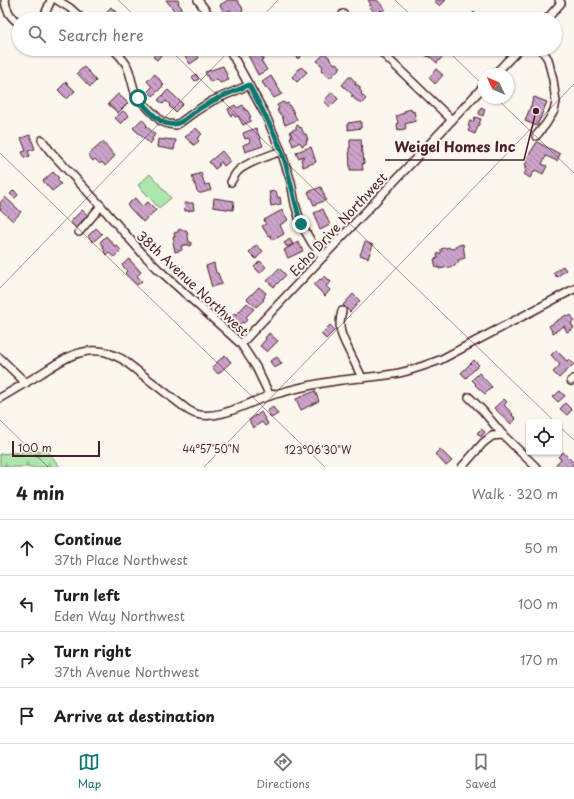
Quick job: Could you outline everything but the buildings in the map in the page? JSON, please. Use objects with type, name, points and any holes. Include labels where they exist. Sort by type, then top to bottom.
[{"type":"street","points":[[6,0],[5,3],[12,17]]},
{"type":"street","points":[[46,12],[51,0]]},
{"type":"street","points":[[57,0],[74,12]]},
{"type":"street","points":[[198,0],[207,12]]},
{"type":"street","points":[[552,12],[560,2]]},
{"type":"street","points":[[119,56],[126,64],[138,98],[161,121],[168,124],[176,125],[212,101],[249,85]]},
{"type":"street","points":[[233,56],[265,114],[281,151],[291,182],[295,204],[301,224],[312,244],[323,257]]},
{"type":"street","points":[[385,56],[452,120]]},
{"type":"street","points":[[501,68],[512,56]]},
{"type":"street","points":[[536,136],[554,111],[556,102],[553,80],[546,56]]},
{"type":"street","name":"Echo Drive Northwest","points":[[241,344],[478,92]]},
{"type":"street","name":"38th Avenue Northwest","points":[[42,140],[50,151],[152,264],[241,344],[256,366],[270,396]]},
{"type":"street","points":[[231,182],[236,172],[245,166],[281,151]]},
{"type":"street","points":[[79,232],[101,206]]},
{"type":"street","points":[[0,398],[63,360],[77,354],[99,350],[110,353],[122,359],[188,410],[196,414],[214,415],[224,413],[298,387],[400,373],[440,360],[574,289]]},
{"type":"street","points":[[342,311],[340,328],[342,339],[362,378]]},
{"type":"street","points":[[0,358],[26,382]]},
{"type":"street","points":[[469,397],[536,467]]},
{"type":"street","points":[[462,467],[483,443],[492,436],[504,435]]},
{"type":"green space","points":[[150,174],[171,198],[159,208],[138,185]]},
{"type":"green space","points":[[47,450],[60,467],[0,467],[0,454]]},
{"type":"place","name":"Weigel Homes Inc","points":[[536,111]]},
{"type":"route","points":[[138,98],[161,121],[176,125],[212,101],[249,85],[265,114],[281,151],[291,182],[295,204],[301,224]]}]
